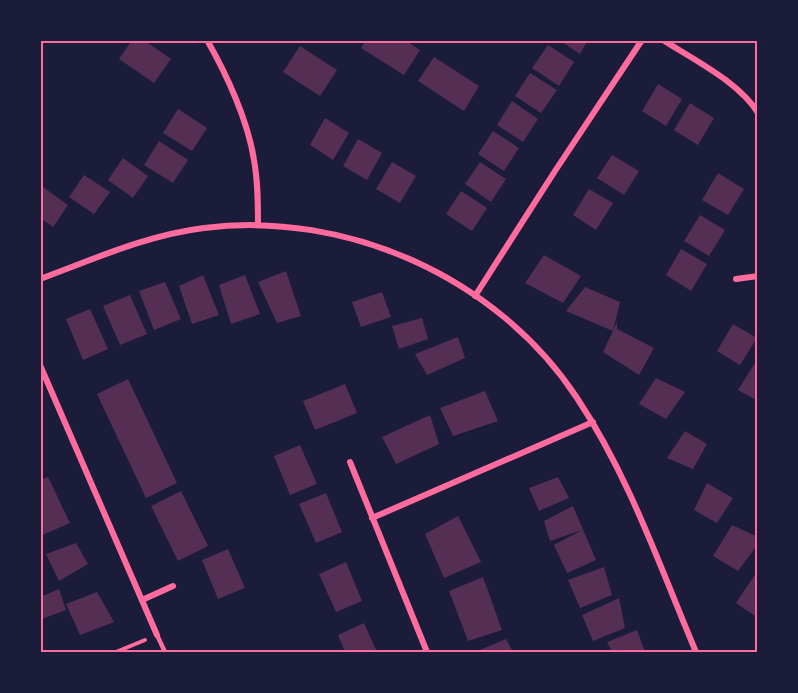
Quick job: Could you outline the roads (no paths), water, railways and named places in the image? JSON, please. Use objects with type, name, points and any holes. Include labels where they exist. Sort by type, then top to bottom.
[{"type":"street","points":[[207,40],[229,82],[251,144],[257,182],[258,225]]},
{"type":"street","points":[[475,296],[642,40]]},
{"type":"street","points":[[663,40],[727,81],[744,95],[758,113]]},
{"type":"street","points":[[40,279],[149,239],[204,228],[258,225],[310,229],[355,238],[386,249],[446,277],[507,321],[540,352],[576,396],[592,422],[630,498],[696,652]]},
{"type":"street","points":[[736,279],[758,276]]},
{"type":"street","points":[[40,365],[157,635]]},
{"type":"street","points":[[372,518],[592,422]]},
{"type":"street","points":[[350,462],[427,652]]},
{"type":"street","points":[[142,600],[173,586]]},
{"type":"lane","points":[[157,635],[165,652]]}]
